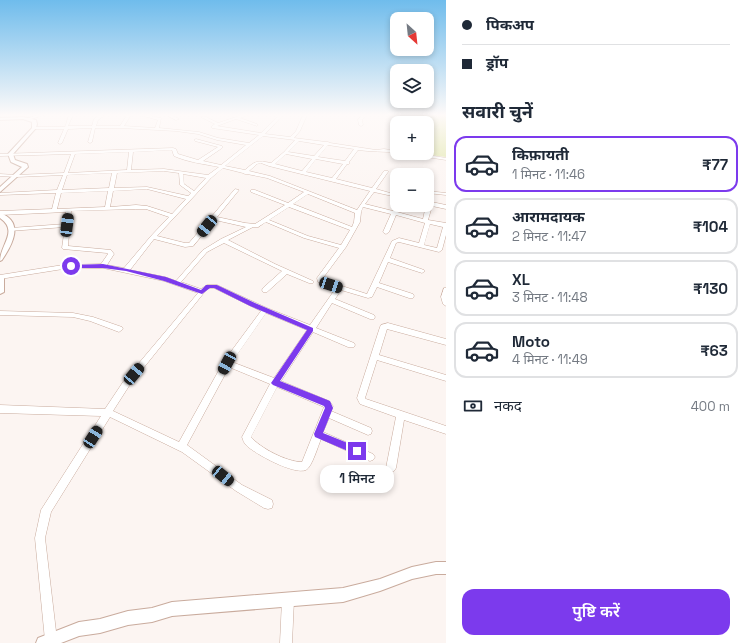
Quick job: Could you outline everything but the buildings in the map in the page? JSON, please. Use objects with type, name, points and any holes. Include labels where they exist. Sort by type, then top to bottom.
[{"type":"street","points":[[10,154],[18,145]]},
{"type":"street","points":[[198,162],[221,147],[214,145]]},
{"type":"street","points":[[126,270],[153,237],[209,177],[222,168],[248,145]]},
{"type":"street","points":[[271,165],[292,145]]},
{"type":"street","points":[[303,172],[326,145]]},
{"type":"street","points":[[340,145],[376,151],[390,151]]},
{"type":"street","points":[[333,180],[357,148]]},
{"type":"street","points":[[0,155],[173,149],[178,156],[222,168],[270,178],[358,212]]},
{"type":"street","points":[[129,172],[131,150]]},
{"type":"street","points":[[54,211],[59,191],[74,152]]},
{"type":"street","points":[[285,153],[347,162]]},
{"type":"street","points":[[0,190],[26,166],[12,161],[10,154]]},
{"type":"street","points":[[434,157],[446,159]]},
{"type":"street","points":[[245,173],[257,162],[390,194]]},
{"type":"street","points":[[0,175],[16,176],[164,170],[209,177]]},
{"type":"street","points":[[107,208],[115,172]]},
{"type":"street","points":[[181,172],[182,185],[194,193]]},
{"type":"street","points":[[362,205],[446,225],[440,250],[395,241],[368,296],[339,288],[320,280],[343,247],[357,222],[358,212],[362,205],[386,172]]},
{"type":"street","points":[[0,194],[153,188],[190,198]]},
{"type":"street","points":[[153,237],[185,245],[191,244],[238,190]]},
{"type":"street","points":[[253,192],[353,229]]},
{"type":"street","points":[[177,283],[199,256],[223,240],[251,226],[258,225],[308,192]]},
{"type":"street","points":[[434,193],[446,194]]},
{"type":"street","points":[[434,204],[446,207]]},
{"type":"street","points":[[0,214],[142,207],[173,216]]},
{"type":"street","points":[[69,210],[65,248],[109,251],[111,254],[103,266]]},
{"type":"street","points":[[421,245],[428,212]]},
{"type":"street","points":[[386,232],[394,213]]},
{"type":"street","points":[[0,214],[8,221],[12,230],[11,242],[0,259]]},
{"type":"street","points":[[214,218],[251,226]]},
{"type":"street","points":[[266,220],[306,237],[343,247]]},
{"type":"street","points":[[12,230],[67,225]]},
{"type":"street","points":[[223,240],[311,282]]},
{"type":"street","points":[[386,259],[422,270]]},
{"type":"street","points":[[0,292],[0,277],[63,267],[103,266],[126,270],[177,283],[202,292]]},
{"type":"street","points":[[265,290],[286,271]]},
{"type":"street","points":[[375,284],[411,296]]},
{"type":"street","points":[[351,345],[265,310],[215,286],[209,286],[202,292],[126,384],[46,510],[40,538],[47,641],[79,629],[100,626],[128,618],[152,615],[172,609],[343,595],[380,585],[412,574],[436,568],[446,568]]},
{"type":"street","points":[[227,363],[275,383],[328,404],[329,406],[327,413],[306,464],[301,467],[282,461],[248,442],[246,439],[247,434],[275,383],[339,288]]},
{"type":"street","points":[[446,290],[444,297],[446,304]]},
{"type":"street","points":[[331,300],[372,317]]},
{"type":"street","points":[[181,447],[227,363],[265,310]]},
{"type":"street","points":[[0,313],[73,315],[91,319],[119,329]]},
{"type":"street","points":[[446,342],[385,326],[374,356],[361,400],[446,430]]},
{"type":"street","points":[[374,356],[446,378]]},
{"type":"street","points":[[0,409],[109,413],[181,447],[203,460],[240,488],[268,504]]},
{"type":"street","points":[[327,413],[368,431]]},
{"type":"street","points":[[391,468],[402,415]]},
{"type":"street","points":[[318,434],[370,457]]},
{"type":"street","points":[[286,643],[288,600]]},
{"type":"green space","points":[[434,145],[446,145],[446,157],[434,156]]},
{"type":"route","points":[[71,266],[103,266],[126,270],[166,279],[202,292],[209,286],[215,286],[252,304],[311,329],[275,383],[328,404],[329,408],[318,434],[357,451]]}]
